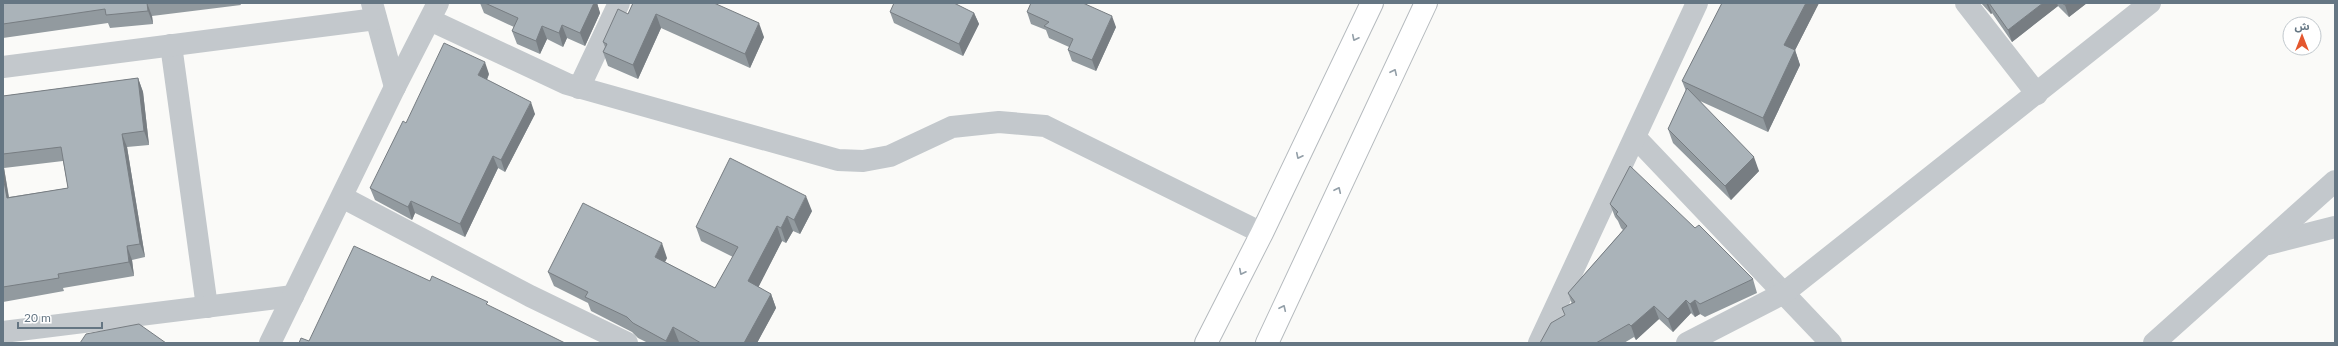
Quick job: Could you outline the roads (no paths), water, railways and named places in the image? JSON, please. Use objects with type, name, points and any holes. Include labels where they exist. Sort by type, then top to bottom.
[{"type":"main road","points":[[1206,343],[1262,233],[1372,3]]},
{"type":"main road","points":[[1267,343],[1426,3]]},
{"type":"street","points":[[579,88],[619,3]]},
{"type":"street","points":[[1539,343],[1636,138],[1697,3]]},
{"type":"street","points":[[1966,3],[2037,94]]},
{"type":"street","points":[[1687,343],[1784,293],[2150,3]]},
{"type":"street","points":[[3,67],[171,45],[374,11],[394,87]]},
{"type":"street","points":[[270,343],[394,87],[434,12],[579,88],[838,160],[863,161],[890,156],[952,127],[999,122],[1045,126],[1262,233]]},
{"type":"street","points":[[171,45],[207,307]]},
{"type":"street","points":[[1636,138],[1831,343]]},
{"type":"street","points":[[2154,343],[2335,181]]},
{"type":"street","points":[[342,197],[530,296],[627,343]]},
{"type":"street","points":[[2264,244],[2335,227]]},
{"type":"street","points":[[3,332],[25,336],[207,307],[293,296]]}]
